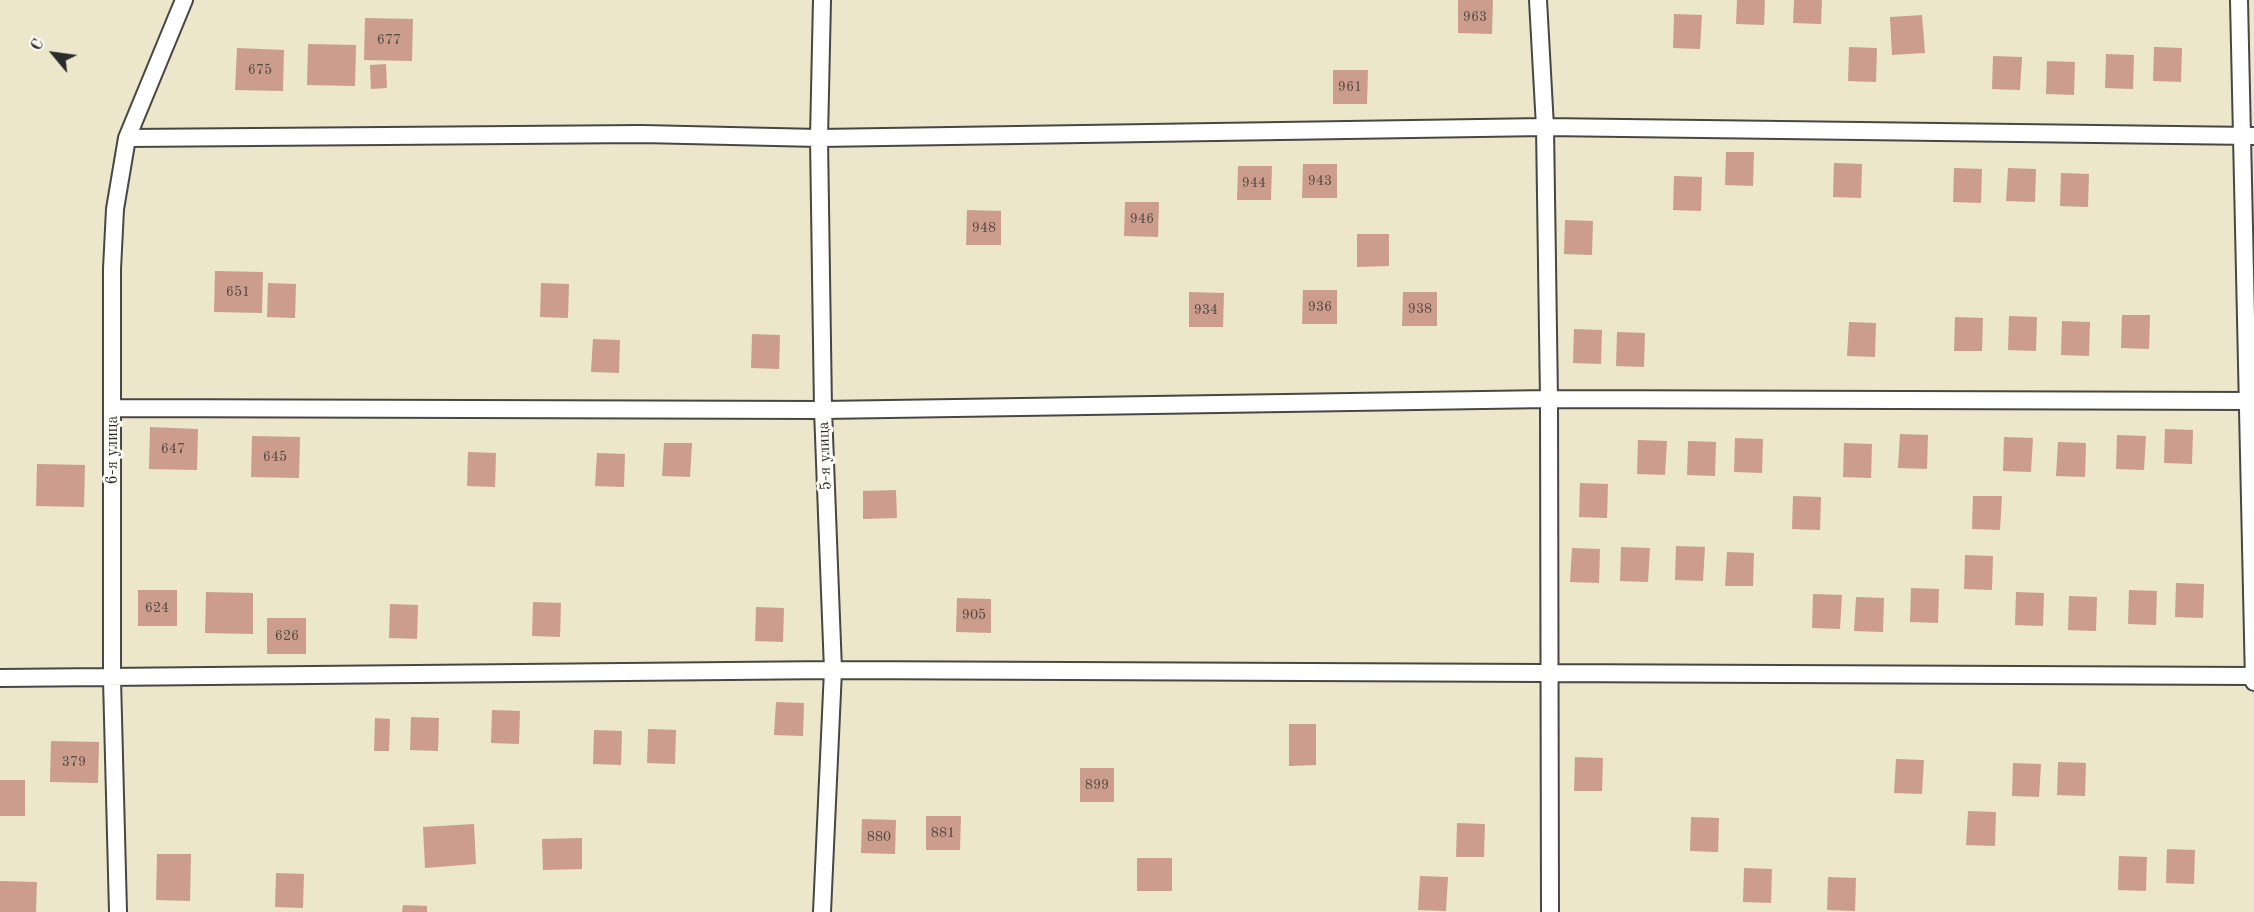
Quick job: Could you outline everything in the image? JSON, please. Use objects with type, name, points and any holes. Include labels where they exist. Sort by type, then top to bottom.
[{"type":"street","name":"6-я улица","points":[[118,912],[112,679],[114,408],[112,259],[115,209],[127,138],[184,0]]},
{"type":"street","name":"5-я улица","points":[[822,0],[819,138],[823,410],[833,670],[822,912]]},
{"type":"street","points":[[1538,0],[1545,127],[1549,399],[1550,912]]},
{"type":"street","points":[[2239,0],[2248,136],[2254,681]]},
{"type":"street","points":[[127,138],[642,134],[819,138],[1545,127],[2248,136]]},
{"type":"street","points":[[114,408],[823,410],[1549,399],[2251,401]]},
{"type":"street","points":[[0,678],[112,679],[833,670],[1550,671],[2254,676]]},
{"type":"building","points":[[1458,0],[1493,0],[1492,34],[1458,33]]},
{"type":"building","points":[[1737,0],[1765,0],[1764,25],[1736,24]]},
{"type":"building","points":[[1794,0],[1822,0],[1821,24],[1793,23]]},
{"type":"building","points":[[1674,14],[1702,15],[1700,49],[1673,48]]},
{"type":"building","points":[[1922,15],[1925,53],[1892,55],[1890,17]]},
{"type":"building","points":[[365,18],[413,19],[412,61],[364,60]]},
{"type":"building","points":[[308,44],[356,45],[355,86],[307,85]]},
{"type":"building","points":[[1849,47],[1877,48],[1876,82],[1848,81]]},
{"type":"building","points":[[2154,47],[2182,48],[2181,82],[2153,81]]},
{"type":"building","points":[[237,48],[284,50],[283,91],[235,90]]},
{"type":"building","points":[[2106,54],[2134,55],[2133,89],[2105,88]]},
{"type":"building","points":[[1993,56],[2022,57],[2020,90],[1992,89]]},
{"type":"building","points":[[2047,61],[2075,62],[2074,95],[2046,94]]},
{"type":"building","points":[[386,64],[387,88],[371,89],[370,65]]},
{"type":"building","points":[[1333,70],[1368,70],[1367,104],[1333,104]]},
{"type":"building","points":[[1726,152],[1754,152],[1753,186],[1725,185]]},
{"type":"building","points":[[1834,163],[1862,164],[1861,198],[1833,197]]},
{"type":"building","points":[[1303,164],[1337,164],[1337,198],[1302,198]]},
{"type":"building","points":[[1238,166],[1272,166],[1271,200],[1237,200]]},
{"type":"building","points":[[1954,168],[1982,169],[1981,203],[1953,202]]},
{"type":"building","points":[[2008,168],[2036,169],[2035,202],[2006,201]]},
{"type":"building","points":[[2061,173],[2089,174],[2088,207],[2060,206]]},
{"type":"building","points":[[1674,176],[1702,177],[1701,211],[1673,210]]},
{"type":"building","points":[[1125,202],[1159,202],[1158,237],[1124,236]]},
{"type":"building","points":[[967,210],[1001,211],[1001,245],[966,245]]},
{"type":"building","points":[[1565,220],[1593,221],[1592,255],[1564,254]]},
{"type":"building","points":[[1357,234],[1389,234],[1389,266],[1357,267]]},
{"type":"building","points":[[215,271],[263,272],[262,313],[214,312]]},
{"type":"building","points":[[268,283],[296,284],[295,318],[267,317]]},
{"type":"building","points":[[541,283],[569,284],[568,318],[540,317]]},
{"type":"building","points":[[1303,290],[1337,290],[1337,324],[1302,324]]},
{"type":"building","points":[[1189,292],[1224,293],[1223,327],[1189,327]]},
{"type":"building","points":[[1403,292],[1437,292],[1437,326],[1402,326]]},
{"type":"building","points":[[2122,315],[2150,315],[2149,349],[2121,348]]},
{"type":"building","points":[[2009,316],[2037,317],[2036,351],[2008,350]]},
{"type":"building","points":[[1955,317],[1983,318],[1982,351],[1954,351]]},
{"type":"building","points":[[2062,321],[2090,322],[2089,356],[2061,355]]},
{"type":"building","points":[[1849,322],[1876,323],[1875,357],[1847,356]]},
{"type":"building","points":[[1574,329],[1602,330],[1601,364],[1573,363]]},
{"type":"building","points":[[1617,332],[1645,333],[1644,367],[1616,366]]},
{"type":"building","points":[[752,334],[780,335],[779,369],[751,368]]},
{"type":"building","points":[[593,339],[620,340],[619,373],[591,372]]},
{"type":"building","points":[[150,427],[198,429],[197,470],[149,469]]},
{"type":"building","points":[[2165,429],[2193,430],[2192,464],[2164,463]]},
{"type":"building","points":[[1900,434],[1928,435],[1927,469],[1898,468]]},
{"type":"building","points":[[2117,435],[2146,436],[2144,470],[2116,469]]},
{"type":"building","points":[[252,436],[300,437],[299,478],[251,477]]},
{"type":"building","points":[[2004,437],[2033,438],[2031,472],[2003,471]]},
{"type":"building","points":[[1735,438],[1763,439],[1762,473],[1734,472]]},
{"type":"building","points":[[1638,440],[1667,441],[1665,475],[1637,474]]},
{"type":"building","points":[[1688,441],[1716,442],[1715,476],[1687,475]]},
{"type":"building","points":[[2058,442],[2086,443],[2085,477],[2056,476]]},
{"type":"building","points":[[664,443],[692,443],[690,477],[662,476]]},
{"type":"building","points":[[1844,443],[1872,444],[1871,478],[1843,477]]},
{"type":"building","points":[[468,452],[496,453],[495,487],[467,486]]},
{"type":"building","points":[[597,453],[625,454],[624,487],[595,486]]},
{"type":"building","points":[[37,464],[85,465],[84,507],[36,506]]},
{"type":"building","points":[[1580,483],[1608,484],[1607,518],[1579,517]]},
{"type":"building","points":[[896,490],[897,518],[863,519],[863,491]]},
{"type":"building","points":[[1793,496],[1821,497],[1820,530],[1792,529]]},
{"type":"building","points":[[1973,496],[2002,496],[2000,530],[1972,529]]},
{"type":"building","points":[[1676,546],[1705,547],[1703,581],[1675,580]]},
{"type":"building","points":[[1621,547],[1650,548],[1648,582],[1620,581]]},
{"type":"building","points":[[1572,548],[1600,549],[1599,583],[1570,582]]},
{"type":"building","points":[[1727,552],[1754,553],[1753,586],[1725,586]]},
{"type":"building","points":[[1965,555],[1993,556],[1992,590],[1964,589]]},
{"type":"building","points":[[2176,583],[2204,584],[2203,618],[2175,617]]},
{"type":"building","points":[[1911,588],[1939,589],[1938,623],[1910,622]]},
{"type":"building","points":[[138,590],[177,590],[177,626],[138,626]]},
{"type":"building","points":[[2129,590],[2157,591],[2156,625],[2128,624]]},
{"type":"building","points":[[206,592],[253,593],[253,634],[205,633]]},
{"type":"building","points":[[2016,592],[2044,593],[2043,626],[2015,625]]},
{"type":"building","points":[[1813,594],[1842,595],[1840,629],[1812,628]]},
{"type":"building","points":[[2069,596],[2097,597],[2096,631],[2068,630]]},
{"type":"building","points":[[1856,597],[1884,598],[1883,632],[1854,631]]},
{"type":"building","points":[[957,598],[991,599],[991,633],[956,632]]},
{"type":"building","points":[[533,602],[561,603],[560,637],[532,636]]},
{"type":"building","points":[[390,604],[418,605],[417,639],[389,638]]},
{"type":"building","points":[[756,607],[784,608],[783,642],[755,641]]},
{"type":"building","points":[[267,618],[306,618],[306,654],[267,654]]},
{"type":"building","points":[[776,702],[804,703],[803,736],[774,735]]},
{"type":"building","points":[[492,710],[520,711],[519,744],[491,743]]},
{"type":"building","points":[[411,717],[439,718],[438,751],[410,750]]},
{"type":"building","points":[[375,718],[390,719],[389,751],[374,751]]},
{"type":"building","points":[[1289,724],[1316,724],[1316,765],[1289,766]]},
{"type":"building","points":[[648,729],[676,730],[675,764],[647,763]]},
{"type":"building","points":[[594,730],[622,731],[621,765],[593,764]]},
{"type":"building","points":[[51,741],[99,742],[98,783],[50,782]]},
{"type":"building","points":[[1575,757],[1603,758],[1602,791],[1574,791]]},
{"type":"building","points":[[1896,759],[1924,760],[1922,794],[1894,793]]},
{"type":"building","points":[[2058,762],[2086,763],[2085,796],[2057,795]]},
{"type":"building","points":[[2013,763],[2041,764],[2039,797],[2012,796]]},
{"type":"building","points":[[1080,768],[1114,768],[1114,802],[1080,802]]},
{"type":"building","points":[[0,780],[25,780],[25,816],[0,816]]},
{"type":"building","points":[[1968,811],[1996,812],[1995,846],[1966,845]]},
{"type":"building","points":[[926,816],[961,816],[960,850],[926,850]]},
{"type":"building","points":[[1691,817],[1719,818],[1718,852],[1690,851]]},
{"type":"building","points":[[862,819],[896,820],[895,854],[861,853]]},
{"type":"building","points":[[1457,823],[1485,824],[1484,857],[1456,857]]},
{"type":"building","points":[[474,824],[476,864],[425,868],[423,827]]},
{"type":"building","points":[[582,838],[582,869],[543,870],[542,839]]},
{"type":"building","points":[[2167,849],[2195,850],[2194,884],[2166,883]]},
{"type":"building","points":[[157,854],[191,854],[190,901],[156,900]]},
{"type":"building","points":[[2119,856],[2147,857],[2146,891],[2118,890]]},
{"type":"building","points":[[1137,858],[1172,858],[1172,891],[1137,891]]},
{"type":"building","points":[[1744,868],[1772,869],[1771,903],[1743,902]]},
{"type":"building","points":[[276,873],[304,874],[303,908],[275,907]]},
{"type":"building","points":[[1420,876],[1448,877],[1446,911],[1418,910]]},
{"type":"building","points":[[1828,877],[1856,878],[1855,911],[1827,910]]},
{"type":"building","points":[[0,881],[37,882],[36,912],[0,912]]},
{"type":"building","points":[[403,905],[427,906],[427,912],[402,912]]}]
